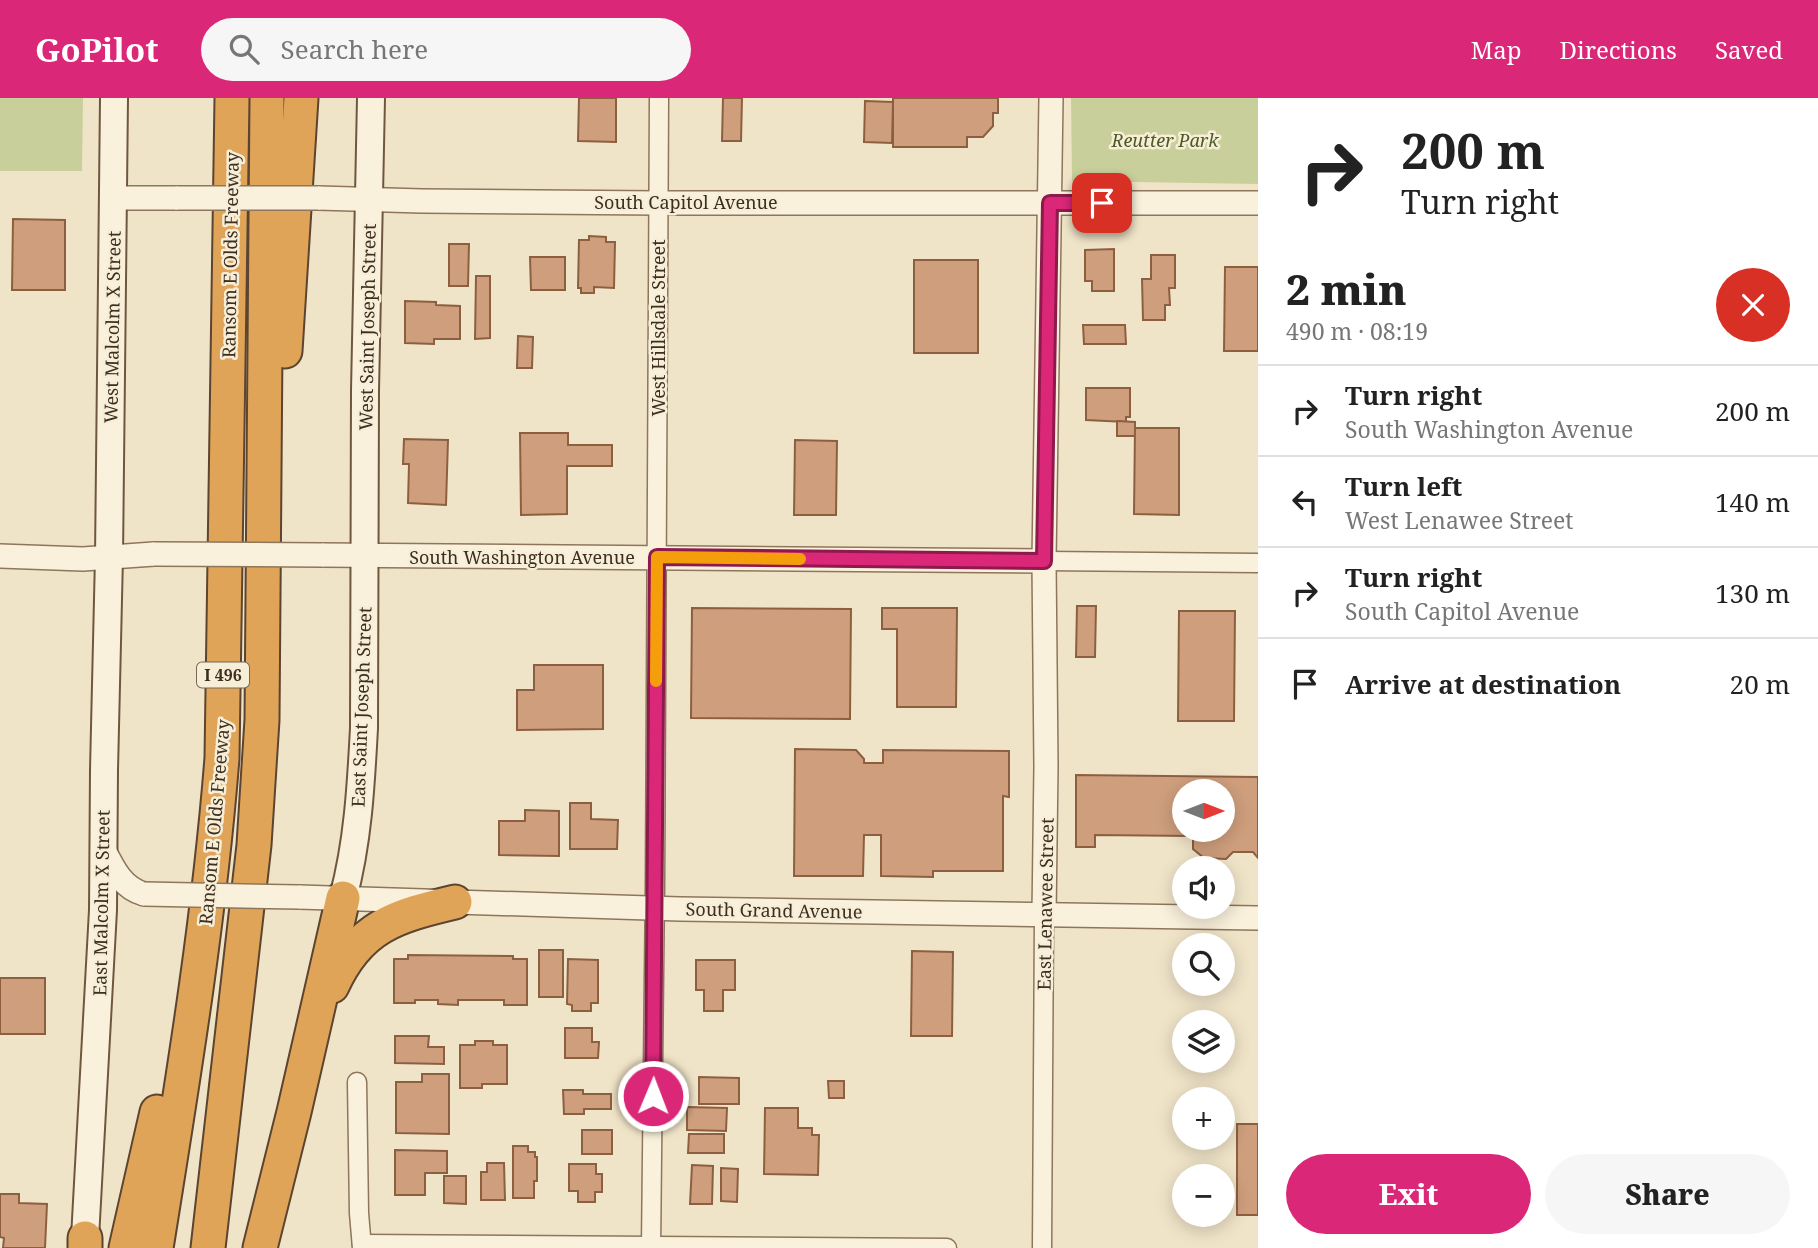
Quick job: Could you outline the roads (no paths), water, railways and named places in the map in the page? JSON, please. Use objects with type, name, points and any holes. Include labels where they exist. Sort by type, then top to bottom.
[{"type":"highway","points":[[211,98],[217,309],[227,449]]},
{"type":"highway","name":"Ransom E Olds Freeway","points":[[156,1248],[204,940],[222,758],[232,98]]},
{"type":"highway","name":"Ransom E Olds Freeway","points":[[208,1248],[256,817],[262,720],[267,98]]},
{"type":"highway","points":[[262,720],[301,98]]},
{"type":"highway","points":[[126,1248],[167,1068],[201,863],[222,758]]},
{"type":"highway","points":[[260,1248],[346,889]]},
{"type":"highway","points":[[294,1112],[329,995],[349,956],[367,937],[388,922],[456,902]]},
{"type":"highway","points":[[223,1248],[238,1096],[239,967]]},
{"type":"main road","name":"West Malcolm X Street","points":[[109,557],[114,98]]},
{"type":"main road","name":"West Saint Joseph Street","points":[[364,557],[371,98]]},
{"type":"main road","name":"East Malcolm X Street","points":[[85,1245],[101,955],[109,557]]},
{"type":"main road","name":"East Saint Joseph Street","points":[[346,889],[362,778],[364,557]]},
{"type":"street","name":"West Hillsdale Street","points":[[651,1247],[659,98]]},
{"type":"street","name":"East Lenawee Street","points":[[1042,1248],[1046,766],[1044,561],[1051,98]]},
{"type":"street","name":"South Capitol Avenue","points":[[114,198],[369,198],[658,203],[1258,204]]},
{"type":"street","name":"South Washington Avenue","points":[[0,556],[83,559],[154,554],[1044,561]]},
{"type":"street","points":[[1044,561],[1258,563]]},
{"type":"street","name":"South Grand Avenue","points":[[103,848],[112,867],[124,882],[136,892],[144,894],[299,897],[346,889],[382,899],[456,902],[1258,918]]},
{"type":"street","points":[[357,1082],[362,1246],[947,1248]]},
{"type":"park label","name":"Reutter Park","points":[[1165,140]]}]
